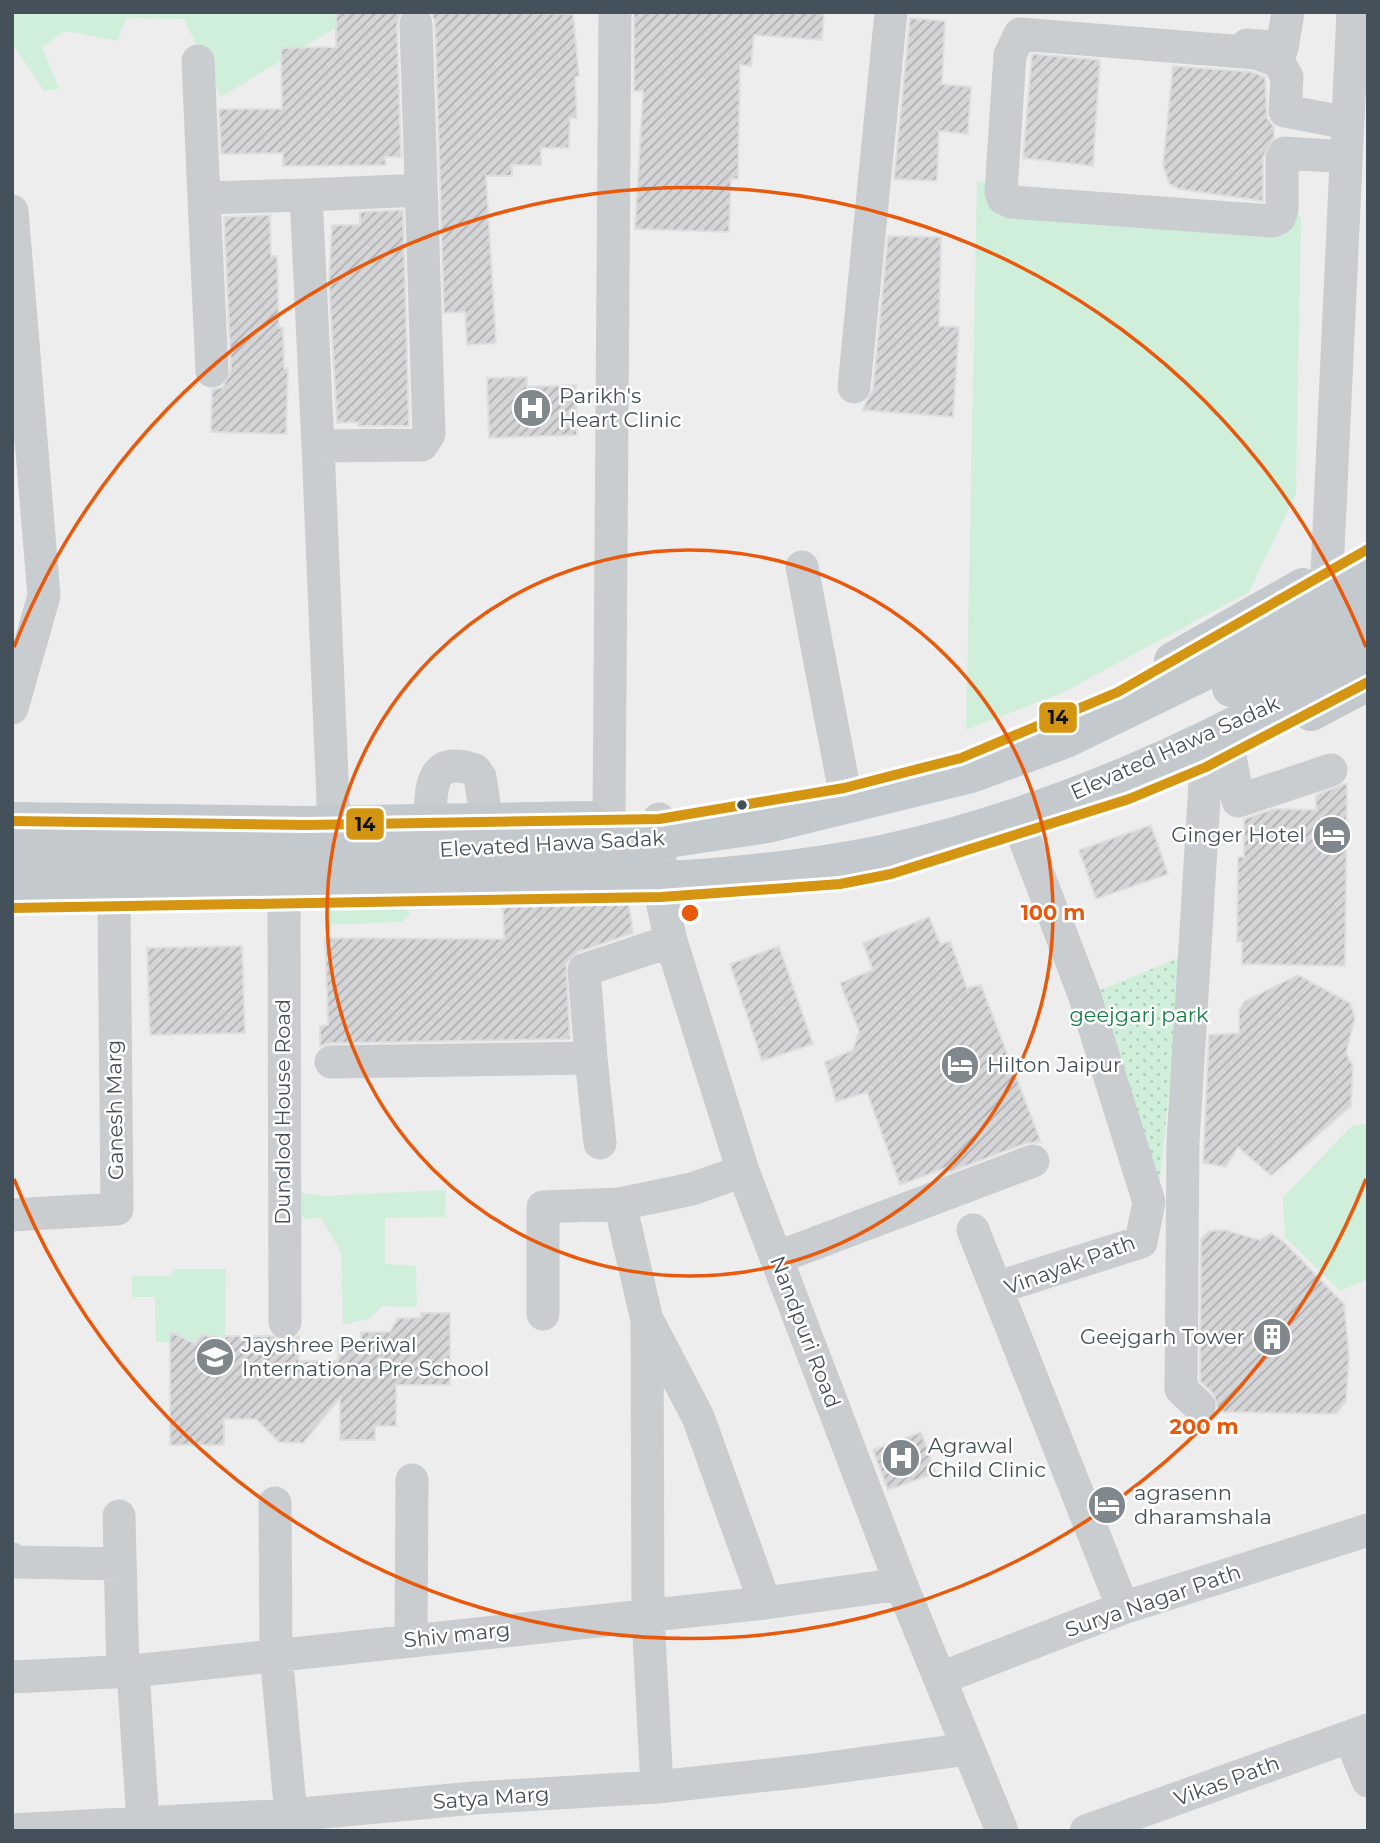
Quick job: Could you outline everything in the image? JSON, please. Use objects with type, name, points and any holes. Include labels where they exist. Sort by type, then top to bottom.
[{"type":"main road","points":[[12,821],[334,825],[422,837],[487,822],[659,820],[844,788],[961,758],[1118,692],[1368,549]]},
{"type":"main road","name":"Elevated Hawa Sadak","points":[[12,856],[422,837],[634,844],[767,824],[971,774],[1066,739],[1257,646],[1368,568]]},
{"type":"main road","points":[[660,857],[804,840],[952,804],[1125,741],[1288,659],[1368,607]]},
{"type":"main road","name":"Elevated Hawa Sadak","points":[[12,892],[686,879],[777,872],[886,853],[1002,822],[1138,770],[1303,691],[1368,648]]},
{"type":"main road","points":[[12,908],[661,897],[840,884],[891,874],[1023,835],[1129,799],[1218,761],[1368,682]]},
{"type":"street","points":[[609,820],[615,12]]},
{"type":"street","points":[[854,387],[891,12]]},
{"type":"street","points":[[1031,12],[1033,21],[1038,26],[1282,48],[1288,12]]},
{"type":"street","points":[[1327,573],[1353,12]]},
{"type":"street","points":[[318,446],[417,446],[427,441],[416,24]]},
{"type":"street","points":[[1346,157],[1285,153],[1282,158],[1282,210],[1279,218],[1272,221],[1011,202],[1003,198],[1001,192],[1010,55],[1020,34],[1256,53],[1278,61],[1287,77],[1285,111],[1348,123]]},
{"type":"street","points":[[198,61],[212,371]]},
{"type":"street","points":[[204,198],[421,190]]},
{"type":"street","points":[[306,195],[334,825]]},
{"type":"street","points":[[12,211],[44,596],[18,659],[12,708]]},
{"type":"street","points":[[802,567],[844,788]]},
{"type":"street","points":[[1218,761],[1238,800],[1331,770]]},
{"type":"street","points":[[1199,1406],[1181,1389],[1183,1197],[1218,761]]},
{"type":"street","points":[[422,837],[434,776],[441,769],[474,770],[480,777],[487,822]]},
{"type":"street","name":"Nandpuri Road","points":[[659,820],[661,897],[671,941],[743,1171],[901,1584],[1002,1831]]},
{"type":"street","name":"Vinayak Path","points":[[1023,835],[1084,994],[1149,1202],[1141,1242],[996,1288],[1123,1608]]},
{"type":"street","name":"Dundlod House Road","points":[[284,902],[285,1322]]},
{"type":"street","name":"Ganesh Marg","points":[[12,1215],[117,1209],[114,906]]},
{"type":"street","points":[[600,1143],[584,970],[671,941]]},
{"type":"street","points":[[331,1062],[591,1058]]},
{"type":"street","points":[[776,1258],[1033,1161]]},
{"type":"street","points":[[543,1314],[544,1207],[620,1204],[692,1189],[743,1171]]},
{"type":"street","points":[[620,1204],[648,1320],[648,1616],[657,1787]]},
{"type":"street","points":[[973,1230],[996,1288]]},
{"type":"street","points":[[648,1320],[698,1417],[765,1603]]},
{"type":"street","points":[[411,1640],[412,1480]]},
{"type":"street","points":[[275,1503],[276,1654],[291,1815]]},
{"type":"street","points":[[119,1516],[128,1671],[143,1822]]},
{"type":"street","name":"Surya Nagar Path","points":[[941,1678],[1123,1608],[1368,1530]]},
{"type":"street","points":[[12,1559],[16,1562],[120,1564]]},
{"type":"street","name":"Shiv marg","points":[[12,1677],[128,1671],[765,1603],[901,1584]]},
{"type":"street","points":[[1359,1733],[1368,1781]]},
{"type":"street","name":"Vikas Path","points":[[1087,1831],[1359,1733]]},
{"type":"street","name":"Satya Marg","points":[[12,1830],[291,1815],[474,1798],[657,1787],[806,1772],[968,1749]]},
{"type":"green space","points":[[12,12],[362,12],[221,97],[184,19],[126,18],[118,41],[65,31],[42,47],[59,88],[44,91],[12,43]]},
{"type":"green space","points":[[977,181],[1301,216],[1296,494],[1249,592],[1064,692],[966,730]]},
{"type":"green space","points":[[404,905],[410,914],[402,922],[325,925],[325,906]]},
{"type":"green space","name":"geejgarj park","points":[[1183,956],[1159,1189],[1093,993]]},
{"type":"green space","points":[[1368,1124],[1368,1279],[1340,1291],[1285,1237],[1283,1197],[1353,1125]]},
{"type":"green space","points":[[446,1190],[445,1217],[385,1218],[385,1264],[416,1266],[417,1307],[382,1306],[371,1318],[343,1325],[341,1252],[321,1218],[304,1219],[295,1205],[295,1191],[320,1196]]},
{"type":"green space","points":[[173,1269],[226,1269],[225,1341],[212,1341],[201,1334],[197,1347],[173,1337],[170,1343],[156,1342],[155,1297],[132,1297],[132,1276],[171,1276]]},
{"type":"building","points":[[336,12],[401,12],[397,25],[401,157],[385,157],[386,165],[283,166],[283,153],[221,154],[219,109],[282,109],[281,48],[336,47]]},
{"type":"building","points":[[431,12],[573,14],[579,76],[575,77],[577,118],[570,118],[569,148],[541,148],[541,165],[512,165],[512,176],[486,176],[496,343],[467,345],[465,312],[444,313],[435,23]]},
{"type":"building","points":[[634,12],[824,12],[822,40],[754,35],[751,66],[740,65],[738,179],[731,179],[729,232],[635,229],[643,91],[634,91]]},
{"type":"building","points":[[910,18],[945,21],[942,84],[971,87],[968,134],[939,131],[937,181],[894,179]]},
{"type":"building","points":[[1032,54],[1100,60],[1093,166],[1023,158]]},
{"type":"building","points":[[1173,66],[1252,72],[1265,77],[1267,118],[1274,127],[1274,138],[1263,157],[1263,201],[1179,189],[1169,184],[1163,165]]},
{"type":"building","points":[[403,210],[409,426],[358,426],[358,422],[337,423],[329,282],[332,225],[360,225],[360,212]]},
{"type":"building","points":[[270,215],[271,256],[277,256],[279,328],[283,328],[284,368],[288,368],[286,434],[211,432],[212,390],[223,387],[231,370],[224,217]]},
{"type":"building","points":[[888,236],[941,237],[939,326],[959,327],[953,417],[862,410],[873,389]]},
{"type":"building","points":[[527,377],[527,387],[576,385],[577,435],[489,438],[487,378]]},
{"type":"building","points":[[1347,784],[1345,966],[1242,964],[1242,942],[1237,942],[1238,857],[1244,857],[1244,819],[1274,809],[1316,810],[1316,795]]},
{"type":"building","points":[[1151,825],[1168,874],[1096,899],[1079,850]]},
{"type":"building","points":[[629,904],[633,933],[578,952],[566,963],[570,1039],[331,1043],[320,1046],[320,1026],[328,1025],[325,938],[504,939],[503,907]]},
{"type":"building","name":"Hilton Jaipur","points":[[929,917],[941,945],[950,941],[967,988],[981,985],[1041,1142],[1026,1143],[950,1172],[948,1167],[900,1185],[867,1092],[836,1102],[825,1062],[853,1050],[859,1031],[840,983],[873,970],[863,943]]},
{"type":"building","points":[[242,946],[245,1033],[150,1035],[147,948]]},
{"type":"building","points":[[779,946],[813,1044],[762,1061],[730,964]]},
{"type":"building","points":[[1298,975],[1350,1003],[1355,1017],[1346,1053],[1353,1066],[1351,1106],[1271,1176],[1238,1147],[1226,1167],[1203,1163],[1209,1035],[1239,1033],[1239,1010],[1245,1001]]},
{"type":"building","name":"Geejgarh Tower","points":[[1224,1230],[1260,1240],[1271,1233],[1284,1242],[1344,1304],[1349,1357],[1346,1401],[1336,1414],[1223,1412],[1218,1409],[1213,1393],[1200,1381],[1201,1239],[1209,1231]]},
{"type":"building","points":[[421,1313],[450,1313],[450,1385],[396,1385],[396,1426],[375,1426],[375,1440],[340,1440],[340,1398],[303,1443],[279,1442],[256,1419],[224,1419],[224,1445],[170,1445],[170,1331],[195,1344],[201,1334],[225,1340],[225,1336],[273,1336],[286,1341],[299,1336],[299,1361],[338,1361],[338,1341],[361,1341],[361,1332],[390,1332],[398,1318],[421,1318]]},
{"type":"building","points":[[921,1432],[936,1473],[888,1490],[873,1450]]},
{"type":"transit line","name":"14","points":[[12,821],[306,825],[659,819],[844,788],[961,758],[1118,692],[1368,549]]},
{"type":"transit line","name":"14","points":[[12,908],[661,897],[840,884],[891,874],[1129,799],[1206,767],[1368,682]]},
{"type":"place","name":"Parikh's Heart Clinic","points":[[532,408]]},
{"type":"place","name":"Ginger Hotel","points":[[1332,835]]},
{"type":"place","name":"Hilton Jaipur","points":[[960,1065]]},
{"type":"place","name":"Geejgarh Tower","points":[[1272,1337]]},
{"type":"place","name":"Jayshree Periwal Internationa Pre School","points":[[215,1357]]},
{"type":"place","name":"Agrawal Child Clinic","points":[[901,1458]]},
{"type":"place","name":"agrasenn dharamshala","points":[[1107,1505]]}]
